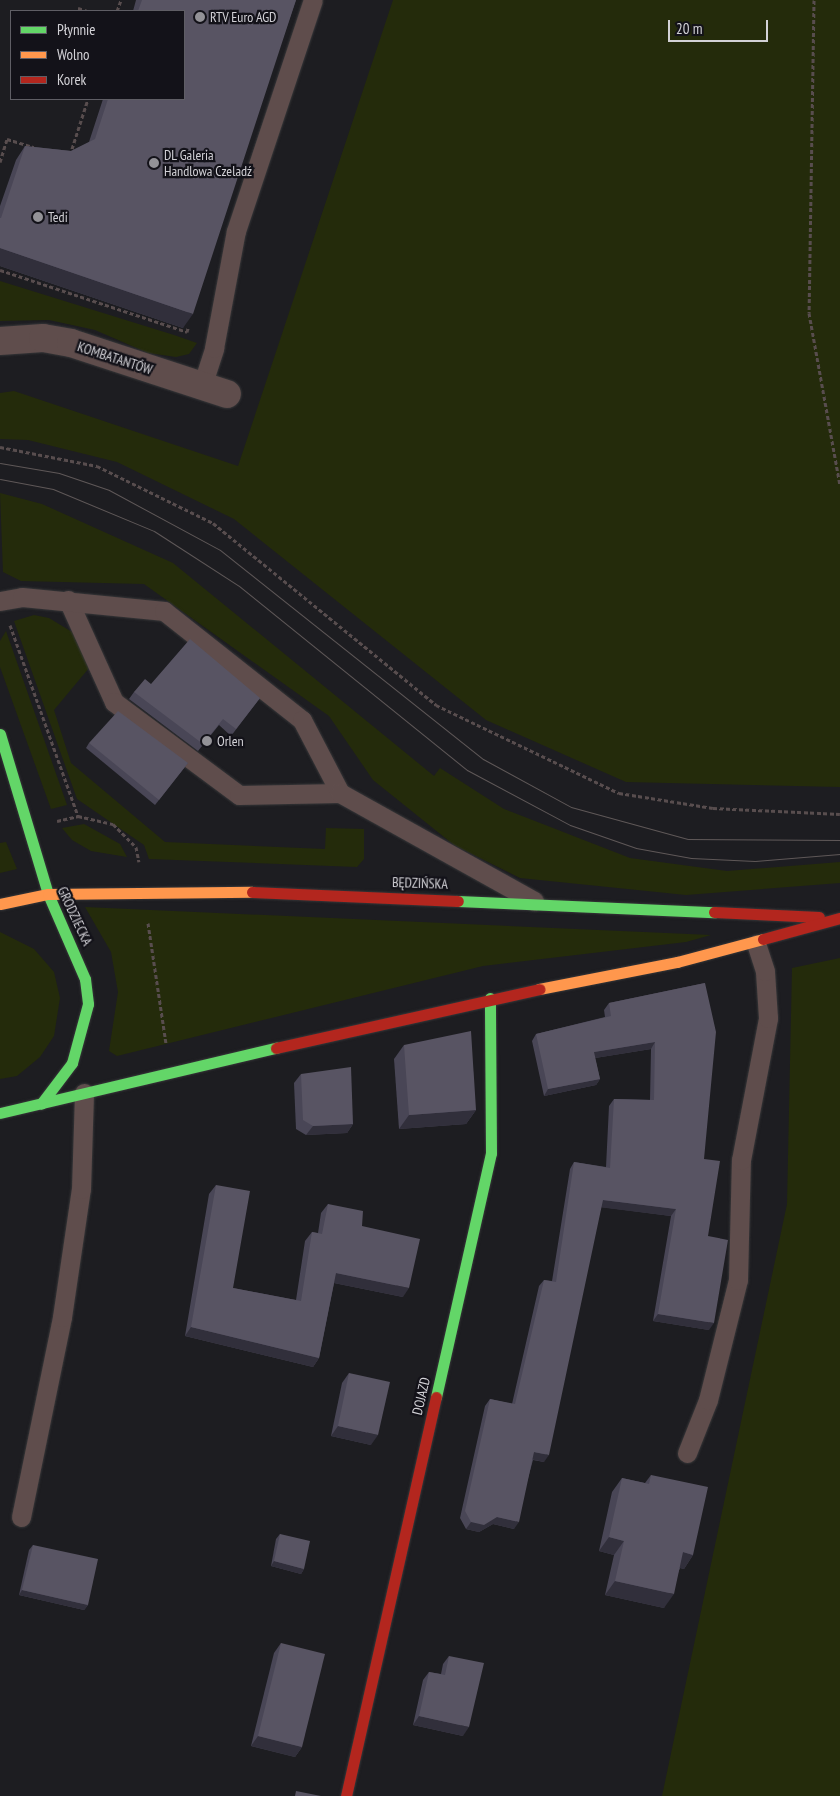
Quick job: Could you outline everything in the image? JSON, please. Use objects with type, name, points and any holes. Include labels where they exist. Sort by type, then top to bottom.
[{"type":"main road","name":"GRODZIECKA","points":[[0,734],[48,894],[76,953],[88,1004],[72,1063],[42,1104]]},
{"type":"main road","name":"BĘDZIŃSKA","points":[[0,904],[48,894],[144,890],[536,902],[840,918]]},
{"type":"main road","name":"BĘDZIŃSKA","points":[[0,1113],[490,998],[756,944],[840,918]]},
{"type":"main road","name":"DOJAZD","points":[[346,1796],[492,1153],[490,998]]},
{"type":"street","name":"KOMBATANTÓW","points":[[0,341],[43,338],[71,344],[215,390]]},
{"type":"lane","points":[[215,390],[214,348],[236,231],[313,0]]},
{"type":"lane","points":[[1,600],[68,600],[164,611],[302,720],[340,793]]},
{"type":"lane","points":[[68,600],[114,702],[239,796],[340,793],[536,902]]},
{"type":"lane","points":[[688,1453],[708,1400],[738,1280],[741,1160],[768,1018],[765,971],[756,944]]},
{"type":"lane","points":[[21,1516],[62,1317],[78,1208],[84,1093]]},
{"type":"path","points":[[814,0],[809,313],[840,485]]},
{"type":"path","points":[[78,8],[84,10]]},
{"type":"path","points":[[60,155],[68,158],[88,100]]},
{"type":"path","points":[[0,162],[7,139],[42,150]]},
{"type":"path","points":[[0,270],[187,332],[190,323]]},
{"type":"path","points":[[0,448],[96,466],[213,523],[436,705],[619,793],[713,808],[840,814]]},
{"type":"path","points":[[1,600],[78,816],[113,824],[136,847],[170,1072]]},
{"type":"green space","points":[[393,0],[840,0],[840,787],[626,782],[486,720],[234,519],[117,462],[28,440],[0,439],[0,393],[14,391],[238,466]]},
{"type":"green space","points":[[0,281],[197,343],[189,354],[176,357],[148,353],[95,330],[49,320],[0,321]]},
{"type":"green space","points":[[0,493],[42,504],[173,563],[434,776],[440,768],[504,809],[630,858],[727,871],[840,862],[840,883],[686,895],[520,878],[454,845],[373,780],[329,716],[144,584],[21,581],[3,572]]},
{"type":"green space","points":[[34,615],[49,618],[77,635],[89,668],[54,710],[71,763],[165,842],[325,849],[326,828],[364,829],[364,859],[357,867],[149,859],[144,845],[77,799],[14,621]]},
{"type":"green space","points":[[6,631],[67,805],[51,809],[0,667],[0,641]]},
{"type":"green space","points":[[84,824],[120,844],[127,857],[91,851],[72,840],[62,828]]},
{"type":"green space","points":[[6,842],[17,869],[0,873],[0,843]]},
{"type":"green space","points":[[85,907],[711,935],[686,942],[483,966],[117,1056],[109,1051],[118,992],[111,952]]},
{"type":"green space","points":[[0,932],[34,949],[54,972],[60,998],[54,1036],[40,1057],[17,1076],[0,1079]]},
{"type":"green space","points":[[840,958],[840,1796],[662,1796],[787,1204],[792,968]]},
{"type":"building","name":"DL Galeria Handlowa Czeladź","points":[[142,0],[296,0],[193,314],[0,248],[0,218],[25,146],[71,151],[95,139],[108,100],[185,100],[185,10],[138,10]]},
{"type":"building","points":[[190,639],[260,698],[236,729],[223,719],[203,744],[134,692],[145,679],[151,684]]},
{"type":"building","points":[[118,711],[188,763],[159,800],[89,743]]},
{"type":"building","points":[[705,983],[716,1032],[704,1159],[720,1161],[708,1236],[728,1240],[714,1323],[658,1314],[676,1209],[603,1200],[549,1455],[534,1452],[519,1522],[497,1517],[484,1525],[471,1522],[465,1511],[490,1399],[515,1404],[544,1280],[556,1282],[574,1162],[610,1168],[614,1099],[654,1100],[655,1042],[594,1052],[600,1079],[548,1089],[536,1034],[611,1016],[609,1003]]},
{"type":"building","points":[[471,1031],[476,1110],[409,1115],[404,1045]]},
{"type":"building","points":[[351,1067],[353,1124],[313,1126],[303,1120],[301,1074]]},
{"type":"building","points":[[216,1185],[250,1191],[233,1288],[301,1301],[312,1232],[322,1234],[328,1204],[363,1211],[362,1226],[420,1239],[409,1288],[336,1273],[319,1358],[191,1327]]},
{"type":"building","points":[[349,1373],[390,1382],[378,1435],[338,1426]]},
{"type":"building","points":[[651,1475],[708,1487],[693,1555],[683,1552],[674,1594],[615,1581],[624,1541],[609,1537],[622,1478],[649,1484]]},
{"type":"building","points":[[280,1534],[310,1541],[304,1569],[274,1561]]},
{"type":"building","points":[[33,1545],[98,1559],[88,1605],[22,1590]]},
{"type":"building","points":[[281,1643],[325,1654],[302,1747],[258,1736]]},
{"type":"building","points":[[449,1656],[484,1663],[469,1727],[419,1716],[429,1672],[445,1675]]},
{"type":"building","points":[[296,1791],[321,1796],[295,1796]]},
{"type":"tram line","points":[[0,463],[59,473],[109,490],[220,550],[483,759],[571,807],[688,839],[840,840]]},
{"type":"tram line","points":[[0,479],[53,489],[154,531],[239,586],[467,770],[570,825],[636,848],[691,858],[755,861],[840,854]]},
{"type":"traffic: fast","points":[[0,734],[48,894],[85,979],[88,1004],[72,1063],[41,1104]]},
{"type":"traffic: fast","points":[[458,901],[714,912]]},
{"type":"traffic: fast","points":[[436,1397],[491,1153],[490,998]]},
{"type":"traffic: fast","points":[[0,1113],[276,1048]]},
{"type":"traffic: slow","points":[[0,904],[48,894],[252,892]]},
{"type":"traffic: slow","points":[[539,989],[677,962],[763,939]]},
{"type":"traffic: jam","points":[[252,892],[458,901]]},
{"type":"traffic: jam","points":[[714,912],[819,917]]},
{"type":"traffic: jam","points":[[763,939],[840,918]]},
{"type":"traffic: jam","points":[[276,1048],[539,989]]},
{"type":"traffic: jam","points":[[346,1796],[436,1397]]},
{"type":"place","name":"RTV Euro AGD","points":[[200,17]]},
{"type":"place","name":"DL Galeria Handlowa Czeladź","points":[[154,163]]},
{"type":"place","name":"Tedi","points":[[38,217]]},
{"type":"place","name":"Orlen","points":[[207,741]]}]
